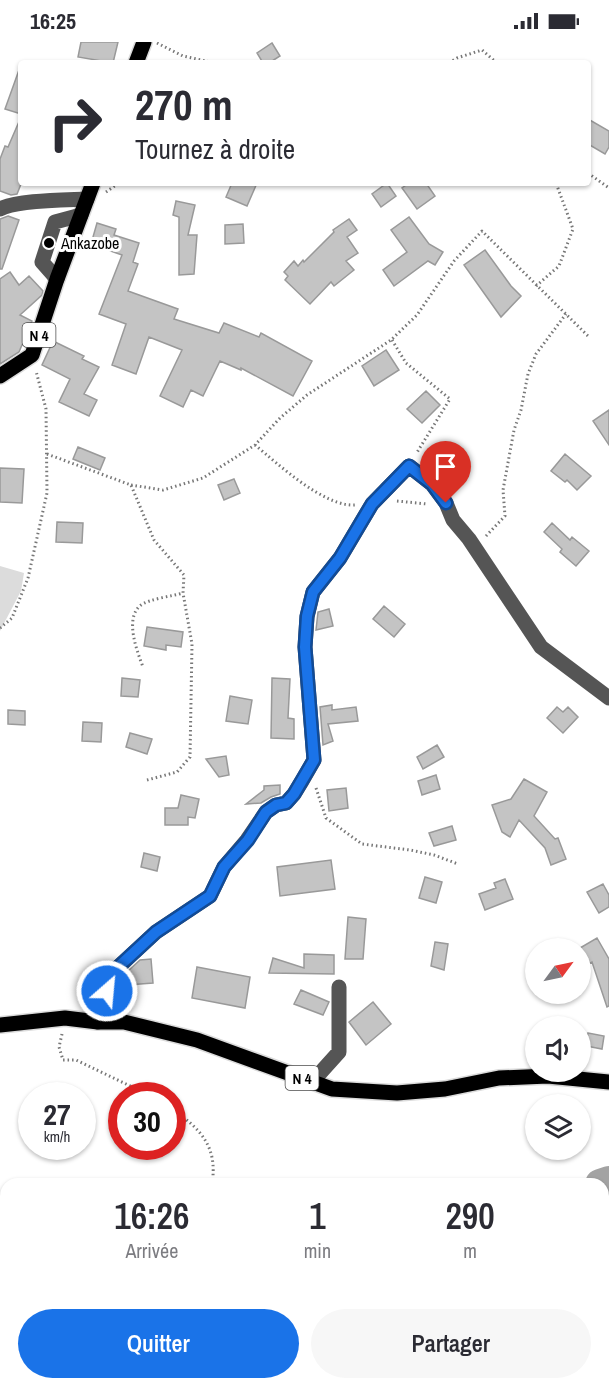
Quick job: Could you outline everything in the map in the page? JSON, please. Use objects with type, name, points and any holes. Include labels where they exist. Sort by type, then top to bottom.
[{"type":"main road","points":[[137,60],[144,42]]},
{"type":"main road","name":"N 4","points":[[0,376],[32,355],[57,279],[92,186]]},
{"type":"main road","name":"N 4","points":[[0,1025],[65,1018],[124,1022],[197,1040],[332,1089],[397,1094],[445,1089],[499,1078],[548,1076],[609,1082]]},
{"type":"street","points":[[0,209],[23,204],[87,199]]},
{"type":"street","points":[[57,279],[42,262],[56,222],[81,215]]},
{"type":"street","points":[[98,1022],[115,970],[156,932],[210,896],[224,867],[248,840],[266,812],[276,805],[286,803],[314,760],[305,647],[307,616],[313,592],[340,558],[372,504],[409,466],[432,484],[446,503],[453,520],[475,547],[541,647],[609,698]]},
{"type":"street","points":[[312,1082],[339,1052],[339,987]]},
{"type":"path","points":[[156,42],[183,56],[201,60]]},
{"type":"path","points":[[454,60],[482,50],[494,60]]},
{"type":"path","points":[[591,174],[609,188]]},
{"type":"path","points":[[536,286],[559,266],[573,229],[557,186]]},
{"type":"path","points":[[47,454],[131,485],[163,490],[203,478],[255,445],[280,418],[307,395],[392,340],[417,315],[454,261],[482,231],[588,336]]},
{"type":"path","points":[[475,547],[505,516],[503,490],[514,430],[521,410],[528,375],[536,354],[566,314]]},
{"type":"path","points":[[392,340],[406,363],[450,399],[409,466]]},
{"type":"path","points":[[0,628],[12,618],[28,578],[47,493],[46,409],[32,355]]},
{"type":"path","points":[[255,445],[290,475],[344,506],[395,501],[420,504],[446,503]]},
{"type":"path","points":[[131,485],[154,540],[184,574],[183,593],[192,644],[190,757],[177,772],[147,780]]},
{"type":"path","points":[[143,667],[133,638],[134,614],[142,604],[183,593]]},
{"type":"path","points":[[314,760],[316,790],[326,819],[340,830],[362,844],[410,850],[434,855],[458,864]]},
{"type":"path","points":[[65,1018],[59,1047],[63,1060],[75,1060],[122,1082]]},
{"type":"path","points":[[186,1119],[193,1124],[208,1144],[213,1157],[213,1178]]},
{"type":"shaded area","points":[[0,566],[24,573],[21,591],[0,631]]},
{"type":"building","points":[[81,42],[118,42],[114,60],[78,57]]},
{"type":"building","points":[[272,43],[280,56],[274,60],[261,60],[257,53]]},
{"type":"building","points":[[18,73],[18,113],[5,109]]},
{"type":"building","points":[[591,121],[609,131],[609,147],[605,154],[591,146]]},
{"type":"building","points":[[18,124],[18,186],[20,186],[17,194],[11,195],[0,191],[0,159],[5,146],[8,147]]},
{"type":"building","points":[[231,186],[256,186],[247,206],[226,197]]},
{"type":"building","points":[[383,186],[389,186],[396,196],[381,207],[372,194]]},
{"type":"building","points":[[428,186],[435,196],[417,209],[402,188]]},
{"type":"building","points":[[176,201],[195,205],[188,235],[197,235],[194,274],[179,275],[179,217],[173,215]]},
{"type":"building","points":[[8,216],[19,220],[2,269],[0,269],[0,219]]},
{"type":"building","points":[[409,217],[429,244],[443,252],[435,265],[428,261],[394,286],[383,270],[407,252],[391,230]]},
{"type":"building","points":[[349,219],[357,230],[347,237],[358,253],[346,261],[354,270],[334,286],[331,282],[310,304],[285,280],[288,276],[284,272],[294,261],[298,266],[303,260],[304,262],[334,232],[333,230]]},
{"type":"building","points":[[97,223],[116,229],[114,235],[139,243],[133,262],[138,264],[128,291],[178,309],[174,319],[219,333],[224,323],[259,337],[261,333],[312,361],[293,396],[241,368],[241,370],[220,361],[203,396],[191,390],[183,407],[160,396],[182,350],[149,337],[136,374],[112,365],[126,324],[99,314],[122,255],[91,244]]},
{"type":"building","points":[[243,224],[244,243],[225,244],[225,225]]},
{"type":"building","points":[[485,250],[521,296],[501,317],[464,265]]},
{"type":"building","points":[[10,272],[19,285],[29,276],[43,291],[42,295],[20,315],[32,321],[19,352],[0,364],[0,279]]},
{"type":"building","points":[[53,341],[84,356],[82,359],[99,367],[84,394],[97,400],[89,416],[59,402],[70,379],[42,365]]},
{"type":"building","points":[[386,350],[399,370],[374,386],[362,366]]},
{"type":"building","points":[[426,391],[440,405],[422,423],[407,409]]},
{"type":"building","points":[[609,410],[609,445],[593,421]]},
{"type":"building","points":[[78,447],[105,458],[100,470],[73,459]]},
{"type":"building","points":[[565,454],[591,476],[577,490],[567,480],[565,482],[551,471]]},
{"type":"building","points":[[0,468],[24,469],[22,503],[0,502]]},
{"type":"building","points":[[234,479],[240,493],[224,500],[218,485]]},
{"type":"building","points":[[57,522],[83,523],[82,543],[56,542]]},
{"type":"building","points":[[552,523],[570,540],[572,537],[589,551],[576,566],[560,552],[562,549],[544,532]]},
{"type":"building","points":[[384,606],[405,624],[394,637],[373,619]]},
{"type":"building","points":[[329,609],[333,626],[316,630],[318,612]]},
{"type":"building","points":[[147,627],[183,632],[181,647],[166,645],[166,650],[144,646]]},
{"type":"building","points":[[122,678],[140,680],[138,697],[121,696]]},
{"type":"building","points":[[272,678],[290,679],[288,718],[294,719],[294,739],[271,738]]},
{"type":"building","points":[[230,696],[252,700],[248,724],[226,721]]},
{"type":"building","points":[[332,705],[332,710],[356,707],[358,721],[328,724],[333,741],[323,745],[320,707]]},
{"type":"building","points":[[557,707],[563,712],[568,707],[578,717],[563,733],[547,718]]},
{"type":"building","points":[[8,710],[25,711],[25,725],[8,724]]},
{"type":"building","points":[[83,722],[102,723],[101,742],[82,741]]},
{"type":"building","points":[[130,733],[152,739],[147,754],[126,747]]},
{"type":"building","points":[[437,745],[444,757],[423,769],[417,757]]},
{"type":"building","points":[[226,756],[229,775],[219,777],[206,759]]},
{"type":"building","points":[[436,775],[440,789],[422,795],[418,781]]},
{"type":"building","points":[[524,779],[547,792],[534,816],[555,839],[558,838],[566,859],[551,865],[545,848],[519,820],[510,837],[502,832],[492,805],[511,799]]},
{"type":"building","points":[[280,785],[280,794],[261,803],[246,804],[264,790],[264,786]]},
{"type":"building","points":[[346,788],[348,808],[329,811],[327,790]]},
{"type":"building","points":[[181,795],[199,799],[195,818],[188,817],[188,825],[165,825],[165,808],[178,808]]},
{"type":"building","points":[[452,826],[456,840],[434,846],[429,833]]},
{"type":"building","points":[[144,853],[160,857],[157,871],[141,867]]},
{"type":"building","points":[[331,860],[335,889],[280,896],[277,867]]},
{"type":"building","points":[[425,877],[442,882],[436,903],[419,898]]},
{"type":"building","points":[[505,879],[513,899],[485,910],[479,894],[496,888],[494,883]]},
{"type":"building","points":[[603,884],[609,895],[609,907],[599,913],[587,892]]},
{"type":"building","points":[[348,917],[366,919],[363,959],[345,959]]},
{"type":"building","points":[[597,938],[609,959],[609,1006],[607,1007],[591,962],[591,942]]},
{"type":"building","points":[[435,942],[448,944],[444,970],[431,966]]},
{"type":"building","points":[[304,954],[334,955],[334,974],[269,973],[273,958],[304,968]]},
{"type":"building","points":[[151,959],[153,983],[127,985],[126,973],[140,960]]},
{"type":"building","points":[[197,967],[250,977],[245,1008],[192,998]]},
{"type":"building","points":[[301,990],[329,1002],[323,1015],[294,1004]]},
{"type":"building","points":[[373,1002],[391,1024],[366,1045],[349,1022]]},
{"type":"building","points":[[591,1034],[604,1036],[602,1049],[591,1047]]},
{"type":"place","name":"Ankazobe","points":[[49,243]]},
{"type":"route","points":[[107,991],[115,970],[156,932],[210,896],[233,854],[248,840],[266,812],[276,805],[286,803],[294,794],[314,760],[305,647],[307,616],[313,592],[340,558],[372,504],[409,466],[432,484],[446,503]]}]
